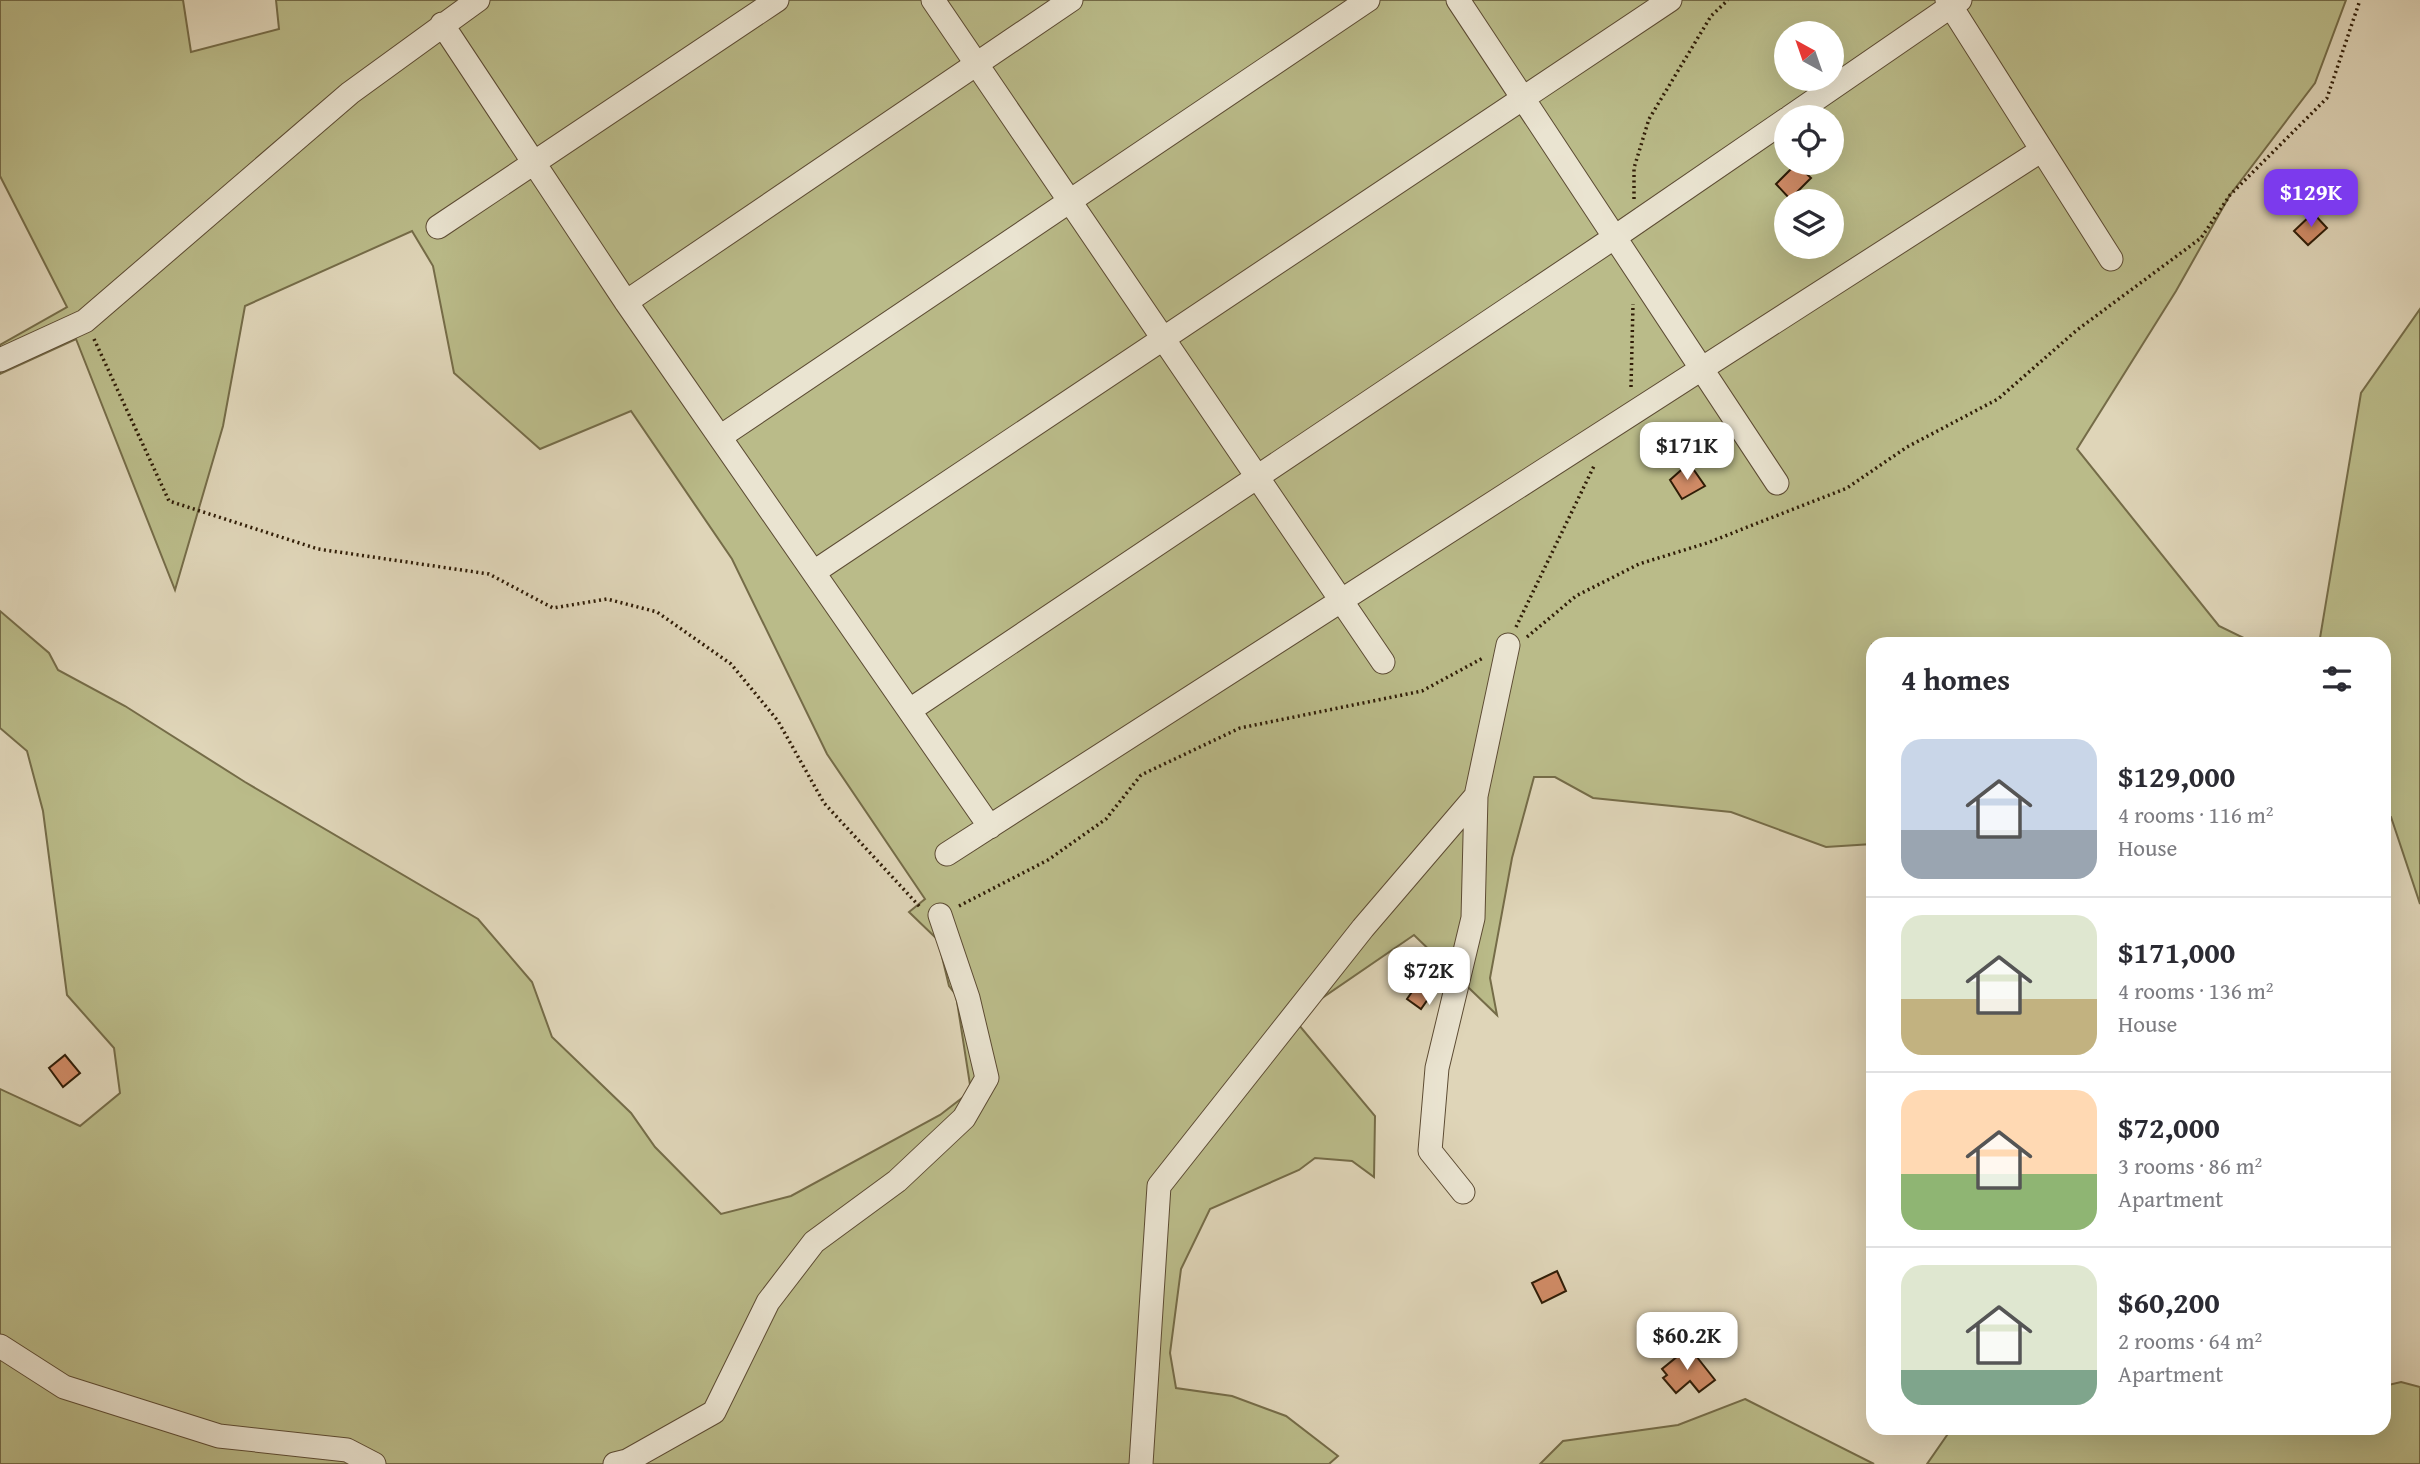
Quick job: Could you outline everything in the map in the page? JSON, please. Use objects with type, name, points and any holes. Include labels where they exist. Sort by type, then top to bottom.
[{"type":"street","points":[[0,360],[85,321],[350,93],[478,0]]},
{"type":"street","points":[[438,228],[777,0]]},
{"type":"street","points":[[933,0],[1383,662]]},
{"type":"street","points":[[626,302],[1071,0]]},
{"type":"street","points":[[720,437],[1368,0]]},
{"type":"street","points":[[1458,0],[1523,98],[1624,231],[1633,265],[1777,483]]},
{"type":"street","points":[[814,572],[1670,0]]},
{"type":"street","points":[[1806,105],[1952,2],[2111,259]]},
{"type":"street","points":[[442,24],[626,302],[990,827]]},
{"type":"street","points":[[910,710],[1774,128]]},
{"type":"street","points":[[947,854],[2042,150]]},
{"type":"street","points":[[1463,1192],[1430,1151],[1437,1068],[1473,918],[1476,796],[1508,645]]},
{"type":"street","points":[[1141,1464],[1158,1186],[1363,928],[1476,796]]},
{"type":"street","points":[[615,1464],[627,1461],[714,1412],[768,1302],[814,1242],[897,1181],[964,1118],[987,1078],[968,998],[940,915]]},
{"type":"street","points":[[0,1346],[64,1387],[219,1436],[347,1450],[374,1464]]},
{"type":"path","points":[[1624,231],[1634,168],[1649,120],[1711,16],[1728,0]]},
{"type":"path","points":[[85,321],[169,501],[318,549],[489,574],[553,608],[607,599],[657,612],[731,664],[778,720],[824,803],[917,906],[940,915],[1048,860],[1105,819],[1141,775],[1153,769],[1240,728],[1422,691],[1530,635],[1576,596],[1639,564],[1707,543],[1847,488],[1907,447],[1998,399],[2077,330],[2201,238],[2230,195],[2327,98],[2360,0]]},
{"type":"path","points":[[1612,427],[1632,386],[1633,265]]},
{"type":"path","points":[[1508,645],[1595,463]]},
{"type":"green space","points":[[0,0],[183,0],[191,52],[279,29],[276,0],[2346,0],[2315,83],[2230,195],[2176,291],[2077,449],[2219,626],[2242,637],[1866,637],[1866,844],[1826,847],[1731,812],[1593,798],[1555,777],[1534,777],[1512,858],[1490,978],[1497,1015],[1414,935],[1293,1018],[1375,1116],[1374,1177],[1352,1161],[1315,1158],[1299,1170],[1210,1209],[1181,1269],[1170,1353],[1176,1388],[1232,1396],[1286,1416],[1338,1456],[1329,1464],[0,1464],[0,1089],[80,1126],[120,1093],[114,1048],[67,995],[43,811],[27,751],[0,728],[0,611],[49,653],[58,670],[125,706],[245,782],[478,919],[532,982],[552,1037],[631,1113],[655,1147],[721,1214],[791,1196],[940,1115],[971,1091],[956,995],[949,986],[938,940],[909,912],[925,899],[827,754],[732,559],[631,411],[540,449],[454,373],[433,266],[412,231],[245,306],[223,426],[175,590],[76,339],[0,374],[0,345],[67,307],[0,176]]},
{"type":"green space","points":[[2420,309],[2420,904],[2391,817],[2391,637],[2320,637],[2361,393]]},
{"type":"green space","points":[[2401,1382],[2420,1387],[2420,1464],[1927,1464],[1947,1435],[2391,1435],[2391,1384]]},
{"type":"green space","points":[[1745,1399],[1874,1464],[1540,1464],[1563,1441],[1678,1425]]},
{"type":"building","points":[[1785,175],[1808,175],[1811,178],[1800,189],[1781,189],[1776,184]]},
{"type":"building","points":[[2313,213],[2327,228],[2308,245],[2294,231]]},
{"type":"building","points":[[1689,463],[1705,486],[1682,499],[1670,480]]},
{"type":"building","points":[[1421,979],[1435,989],[1421,1009],[1407,999]]},
{"type":"building","points":[[65,1055],[80,1073],[63,1087],[49,1068]]},
{"type":"building","points":[[1557,1271],[1566,1291],[1542,1303],[1532,1283]]},
{"type":"building","points":[[1689,1347],[1715,1380],[1699,1392],[1690,1381],[1676,1393],[1663,1378],[1667,1375],[1662,1369]]}]
